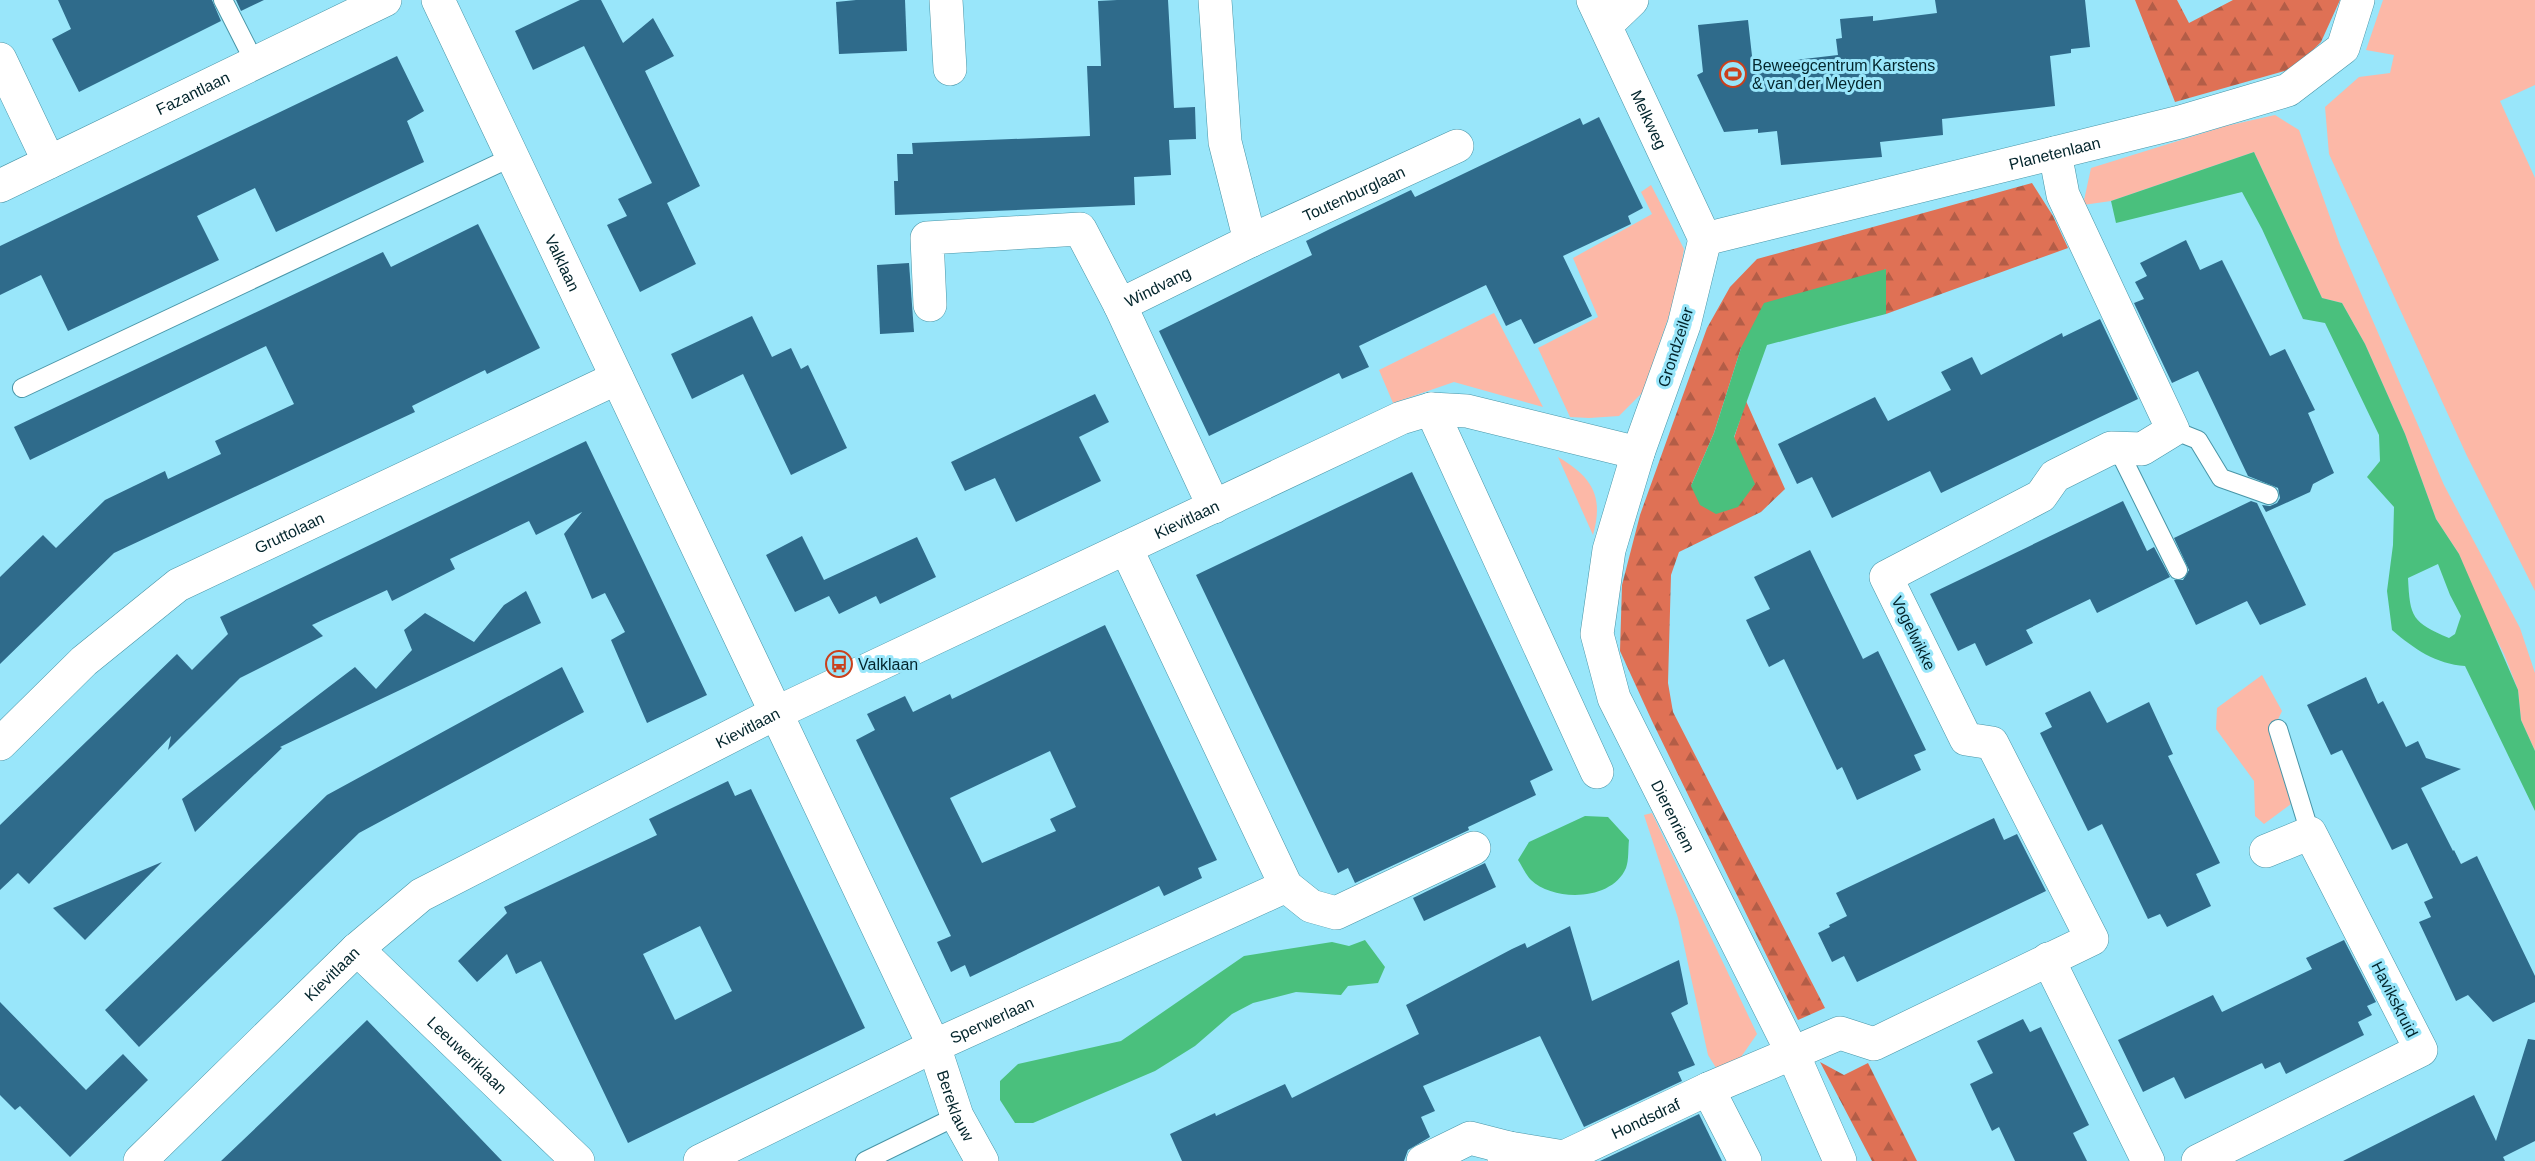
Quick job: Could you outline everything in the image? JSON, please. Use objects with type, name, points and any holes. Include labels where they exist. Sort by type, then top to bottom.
[{"type":"street","name":"Fazantlaan","points":[[0,186],[385,0]]},
{"type":"street","name":"Valklaan","points":[[438,0],[934,1046]]},
{"type":"street","points":[[946,0],[950,69]]},
{"type":"street","points":[[1215,0],[1225,142],[1250,241]]},
{"type":"street","points":[[1600,13],[1632,0]]},
{"type":"street","name":"Planetenlaan","points":[[1705,239],[2180,122],[2288,90],[2343,48],[2358,0]]},
{"type":"street","name":"Melkweg","points":[[1600,13],[1705,239]]},
{"type":"street","points":[[0,59],[49,162]]},
{"type":"street","name":"Toutenburglaan","points":[[1250,241],[1457,146]]},
{"type":"street","points":[[2055,153],[2063,195],[2173,430]]},
{"type":"street","name":"Windvang","points":[[930,305],[927,238],[1080,229],[1120,305],[1250,241]]},
{"type":"street","name":"Grondzeiler","points":[[1638,453],[1684,325],[1705,239]]},
{"type":"street","points":[[1120,305],[1214,507]]},
{"type":"street","name":"Gruttolaan","points":[[0,744],[84,661],[178,585],[617,378]]},
{"type":"street","points":[[1431,409],[1597,772]]},
{"type":"street","name":"Kievitlaan","points":[[141,1161],[357,950],[421,895],[776,713],[1401,418],[1431,409],[1467,411],[1638,453]]},
{"type":"street","name":"Vogelwikke","points":[[1793,1054],[1840,1033],[1874,1044],[2048,958],[2092,939],[1992,743],[1965,739],[1887,577],[2041,496],[2055,476],[2111,448],[2142,449],[2173,430]]},
{"type":"street","name":"Dierenriem","points":[[1638,453],[1609,550],[1597,634],[1611,687],[1624,719],[1793,1054],[1840,1161]]},
{"type":"street","points":[[1126,548],[1286,886],[1311,906],[1336,913],[1474,848]]},
{"type":"street","points":[[2266,851],[2310,833]]},
{"type":"street","name":"Havikskruid","points":[[2198,1161],[2421,1050],[2310,833]]},
{"type":"street","name":"Sperwerlaan","points":[[700,1161],[934,1046],[1286,886]]},
{"type":"street","name":"Leeuweriklaan","points":[[357,950],[578,1161]]},
{"type":"street","points":[[2048,958],[2148,1161]]},
{"type":"street","name":"Bereklauw","points":[[934,1046],[957,1116],[982,1161]]},
{"type":"street","name":"Hondsdraf","points":[[1423,1161],[1470,1138],[1506,1155],[1564,1157],[1708,1089],[1793,1054]]},
{"type":"street","points":[[1708,1089],[1745,1161]]},
{"type":"lane","points":[[224,0],[255,63]]},
{"type":"lane","points":[[22,388],[512,157]]},
{"type":"lane","points":[[2173,430],[2198,440],[2220,478],[2269,495]]},
{"type":"lane","points":[[2118,449],[2178,570]]},
{"type":"lane","points":[[2278,729],[2310,833]]},
{"type":"lane","points":[[865,1161],[957,1116]]},
{"type":"shaded area","points":[[2383,0],[2535,0],[2535,85],[2500,101],[2535,178],[2535,591],[2467,456],[2329,154],[2325,107],[2359,77],[2390,73],[2394,55],[2366,50]]},
{"type":"shaded area","points":[[2275,115],[2299,130],[2340,245],[2444,485],[2520,628],[2535,673],[2535,751],[2521,720],[2518,690],[2504,654],[2486,619],[2459,554],[2436,519],[2405,434],[2365,344],[2342,303],[2322,298],[2254,152],[2111,201],[2083,205],[2091,168],[2226,126]]},
{"type":"shaded area","points":[[2254,152],[2322,298],[2342,303],[2365,344],[2405,434],[2436,519],[2459,554],[2518,690],[2521,720],[2535,751],[2535,811],[2465,666],[2435,659],[2392,630],[2387,591],[2393,545],[2394,507],[2367,477],[2380,461],[2379,435],[2325,323],[2303,319],[2262,229],[2242,192],[2116,223],[2111,201]],"holes":[[[2438,564],[2461,616],[2455,634],[2449,638],[2427,628],[2415,617],[2410,602],[2408,578]]]},
{"type":"shaded area","points":[[1651,185],[1684,249],[1676,295],[1643,392],[1619,416],[1570,417],[1538,348],[1598,317],[1573,258],[1652,214],[1641,192]]},
{"type":"shaded area","points":[[1886,269],[1886,314],[1767,345],[1734,437],[1755,484],[1738,507],[1716,514],[1700,505],[1691,486],[1714,433],[1741,348],[1764,303]]},
{"type":"shaded area","points":[[1494,313],[1543,407],[1454,382],[1393,403],[1379,370]]},
{"type":"shaded area","points":[[1558,457],[1579,472],[1592,489],[1597,509],[1593,535]]},
{"type":"shaded area","points":[[2262,675],[2282,711],[2271,734],[2291,804],[2264,824],[2255,816],[2254,781],[2216,729],[2217,708]]},
{"type":"shaded area","points":[[1652,813],[1757,1034],[1741,1057],[1718,1071],[1708,1055],[1678,918],[1644,815]]},
{"type":"shaded area","points":[[1585,816],[1608,817],[1629,840],[1627,865],[1619,879],[1608,887],[1582,895],[1554,892],[1531,880],[1518,860],[1529,842]]},
{"type":"shaded area","points":[[1365,940],[1385,967],[1378,983],[1348,986],[1341,995],[1296,992],[1253,1003],[1232,1014],[1195,1046],[1155,1071],[1033,1123],[1015,1123],[1000,1100],[1000,1081],[1018,1064],[1121,1041],[1244,956],[1332,942],[1349,946]]},
{"type":"green space","points":[[2135,0],[2177,0],[2189,23],[2233,0],[2340,0],[2321,42],[2295,68],[2175,102]]},
{"type":"green space","points":[[2032,183],[2053,216],[2068,248],[1886,314],[1886,269],[1741,348],[1714,433],[1691,486],[1734,438],[1746,401],[1785,489],[1761,512],[1679,552],[1671,575],[1668,683],[1673,712],[1825,1008],[1798,1020],[1620,651],[1622,585],[1640,515],[1707,328],[1730,287],[1757,259]]},
{"type":"green space","points":[[1820,1062],[1844,1075],[1868,1063],[1917,1161],[1872,1161]]},
{"type":"building","points":[[58,0],[212,0],[221,21],[79,92],[52,39],[71,29]]},
{"type":"building","points":[[236,0],[264,0],[241,11]]},
{"type":"building","points":[[580,0],[601,0],[623,43],[653,18],[674,56],[645,71],[700,186],[667,203],[696,264],[640,292],[607,225],[627,216],[618,199],[652,183],[584,46],[533,70],[515,31]]},
{"type":"building","points":[[905,0],[907,51],[839,54],[836,2]]},
{"type":"building","points":[[1168,0],[1174,108],[1195,107],[1196,139],[1169,140],[1171,175],[1134,177],[1135,205],[895,215],[894,181],[898,181],[897,154],[913,154],[912,143],[1090,136],[1087,66],[1101,66],[1098,1]]},
{"type":"building","points":[[1935,0],[2085,0],[2090,47],[2071,49],[2071,53],[2050,56],[2055,106],[1942,119],[1943,135],[1880,142],[1882,157],[1781,165],[1777,131],[1758,133],[1758,129],[1724,132],[1697,75],[1703,72],[1698,25],[1748,20],[1753,65],[1838,55],[1836,39],[1842,38],[1840,19],[1873,16],[1873,21],[1937,13]]},
{"type":"building","points":[[397,56],[424,111],[407,121],[424,162],[276,232],[255,188],[197,216],[219,260],[68,331],[41,275],[0,295],[0,246]]},
{"type":"building","points":[[1599,117],[1643,208],[1628,216],[1631,224],[1563,256],[1592,316],[1534,344],[1521,319],[1506,326],[1486,285],[1359,346],[1369,367],[1342,379],[1339,373],[1209,436],[1159,331],[1312,255],[1306,241],[1330,229],[1411,190],[1415,197],[1580,118],[1583,125]]},
{"type":"building","points":[[478,224],[540,348],[487,374],[485,370],[412,406],[415,412],[114,553],[0,664],[0,577],[43,535],[56,548],[105,500],[165,471],[168,479],[221,454],[215,441],[294,404],[266,346],[30,460],[14,427],[383,252],[391,267]]},
{"type":"building","points":[[2186,240],[2200,270],[2222,260],[2270,356],[2285,349],[2315,410],[2308,413],[2334,473],[2313,484],[2310,492],[2266,512],[2262,505],[2270,506],[2277,503],[2280,498],[2278,488],[2248,476],[2198,371],[2172,383],[2134,303],[2144,299],[2135,282],[2147,276],[2140,263]]},
{"type":"building","points":[[909,263],[914,332],[880,334],[877,265]]},
{"type":"building","points":[[752,316],[772,357],[791,348],[801,369],[808,365],[847,448],[791,475],[743,374],[692,399],[671,354]]},
{"type":"building","points":[[2100,319],[2138,399],[1941,493],[1930,471],[1832,518],[1812,477],[1797,484],[1778,444],[1875,397],[1888,421],[1951,390],[1941,372],[1972,357],[1981,375],[2062,333],[2063,337]]},
{"type":"building","points":[[1095,394],[1109,422],[1079,437],[1101,481],[1016,522],[995,478],[965,491],[951,462]]},
{"type":"building","points":[[586,441],[707,695],[647,723],[611,640],[625,632],[605,593],[592,599],[564,534],[582,512],[536,535],[529,521],[450,559],[455,569],[392,601],[387,590],[312,625],[323,636],[240,678],[168,750],[171,736],[29,884],[18,873],[0,890],[0,825],[177,654],[192,670],[228,634],[220,617]]},
{"type":"building","points":[[1412,472],[1553,770],[1530,781],[1536,795],[1468,827],[1469,830],[1355,883],[1348,868],[1338,873],[1196,575]]},
{"type":"building","points":[[2123,501],[2147,551],[2154,547],[2170,577],[2097,613],[2090,599],[2026,630],[2033,643],[1986,666],[1975,643],[1958,651],[1930,594]]},
{"type":"building","points":[[2251,501],[2257,503],[2306,605],[2260,625],[2247,601],[2196,625],[2174,580],[2183,580],[2189,570],[2174,538]]},
{"type":"building","points":[[802,536],[824,580],[917,537],[936,577],[880,604],[876,596],[839,614],[829,596],[795,612],[766,555]]},
{"type":"building","points":[[1810,550],[1863,659],[1878,651],[1926,750],[1914,755],[1921,770],[1857,800],[1842,767],[1837,770],[1784,659],[1769,667],[1746,620],[1770,609],[1754,577]]},
{"type":"building","points":[[526,591],[541,623],[280,747],[282,748],[195,832],[182,799],[355,667],[376,689],[412,650],[404,630],[425,613],[474,642],[504,605]]},
{"type":"building","points":[[1105,625],[1217,860],[1198,868],[1202,878],[1164,896],[1159,886],[970,977],[965,965],[951,972],[937,942],[951,936],[856,740],[875,730],[867,714],[905,696],[913,712],[950,694],[952,699]],"holes":[[[1050,751],[1076,807],[1050,819],[1056,831],[982,863],[950,798]]]},
{"type":"building","points":[[562,667],[584,712],[359,833],[139,1047],[105,1010],[327,795]]},
{"type":"building","points":[[2366,677],[2378,704],[2383,701],[2406,747],[2418,741],[2426,758],[2461,769],[2421,788],[2461,864],[2477,856],[2535,976],[2535,1002],[2493,1022],[2468,995],[2456,1001],[2419,922],[2431,917],[2424,902],[2433,898],[2407,843],[2392,850],[2342,750],[2331,755],[2307,705]]},
{"type":"building","points":[[2090,691],[2107,723],[2149,702],[2173,754],[2168,756],[2220,863],[2196,874],[2211,906],[2167,927],[2160,914],[2148,919],[2102,824],[2088,831],[2040,733],[2052,727],[2045,713]]},
{"type":"building","points":[[728,781],[735,796],[751,789],[865,1028],[628,1143],[541,961],[516,974],[507,954],[477,982],[458,961],[507,913],[504,907],[657,835],[649,819]],"holes":[[[700,926],[732,991],[675,1020],[643,954]]]},
{"type":"building","points":[[1994,818],[2004,840],[2017,834],[2046,891],[1857,982],[1844,956],[1832,962],[1818,933],[1847,916],[1836,893]]},
{"type":"building","points":[[162,862],[85,940],[53,908]]},
{"type":"building","points":[[1485,863],[1496,887],[1424,921],[1413,898]]},
{"type":"building","points":[[1570,926],[1592,1001],[1679,960],[1688,1004],[1671,1013],[1695,1065],[1678,1072],[1682,1081],[1584,1127],[1540,1036],[1423,1086],[1435,1111],[1421,1117],[1430,1137],[1408,1150],[1404,1161],[1182,1161],[1170,1134],[1215,1113],[1216,1116],[1285,1084],[1292,1098],[1419,1034],[1406,1005],[1512,949],[1525,943],[1527,948]]},
{"type":"building","points":[[2344,940],[2376,1002],[2367,1006],[2372,1015],[2358,1022],[2364,1035],[2286,1074],[2280,1062],[2265,1069],[2262,1063],[2185,1099],[2174,1077],[2143,1092],[2118,1040],[2213,995],[2222,1012],[2312,969],[2306,958]]},
{"type":"building","points":[[0,1002],[86,1090],[123,1054],[148,1080],[70,1157],[20,1106],[15,1110],[0,1095]]},
{"type":"building","points":[[2023,1019],[2030,1032],[2041,1027],[2089,1125],[2073,1133],[2087,1161],[2015,1161],[1999,1127],[1992,1131],[1970,1084],[1993,1073],[1977,1041]]},
{"type":"building","points":[[367,1020],[502,1161],[221,1161],[264,1120]]},
{"type":"building","points":[[2528,1039],[2535,1040],[2535,1141],[2503,1157],[2505,1161],[2343,1161],[2474,1095],[2496,1141]]},
{"type":"building","points":[[1699,1114],[1722,1161],[1600,1161]]},
{"type":"place","name":"Beweegcentrum Karstens & van der Meyden","points":[[1733,74]]},
{"type":"place","name":"Valklaan","points":[[839,664]]}]
